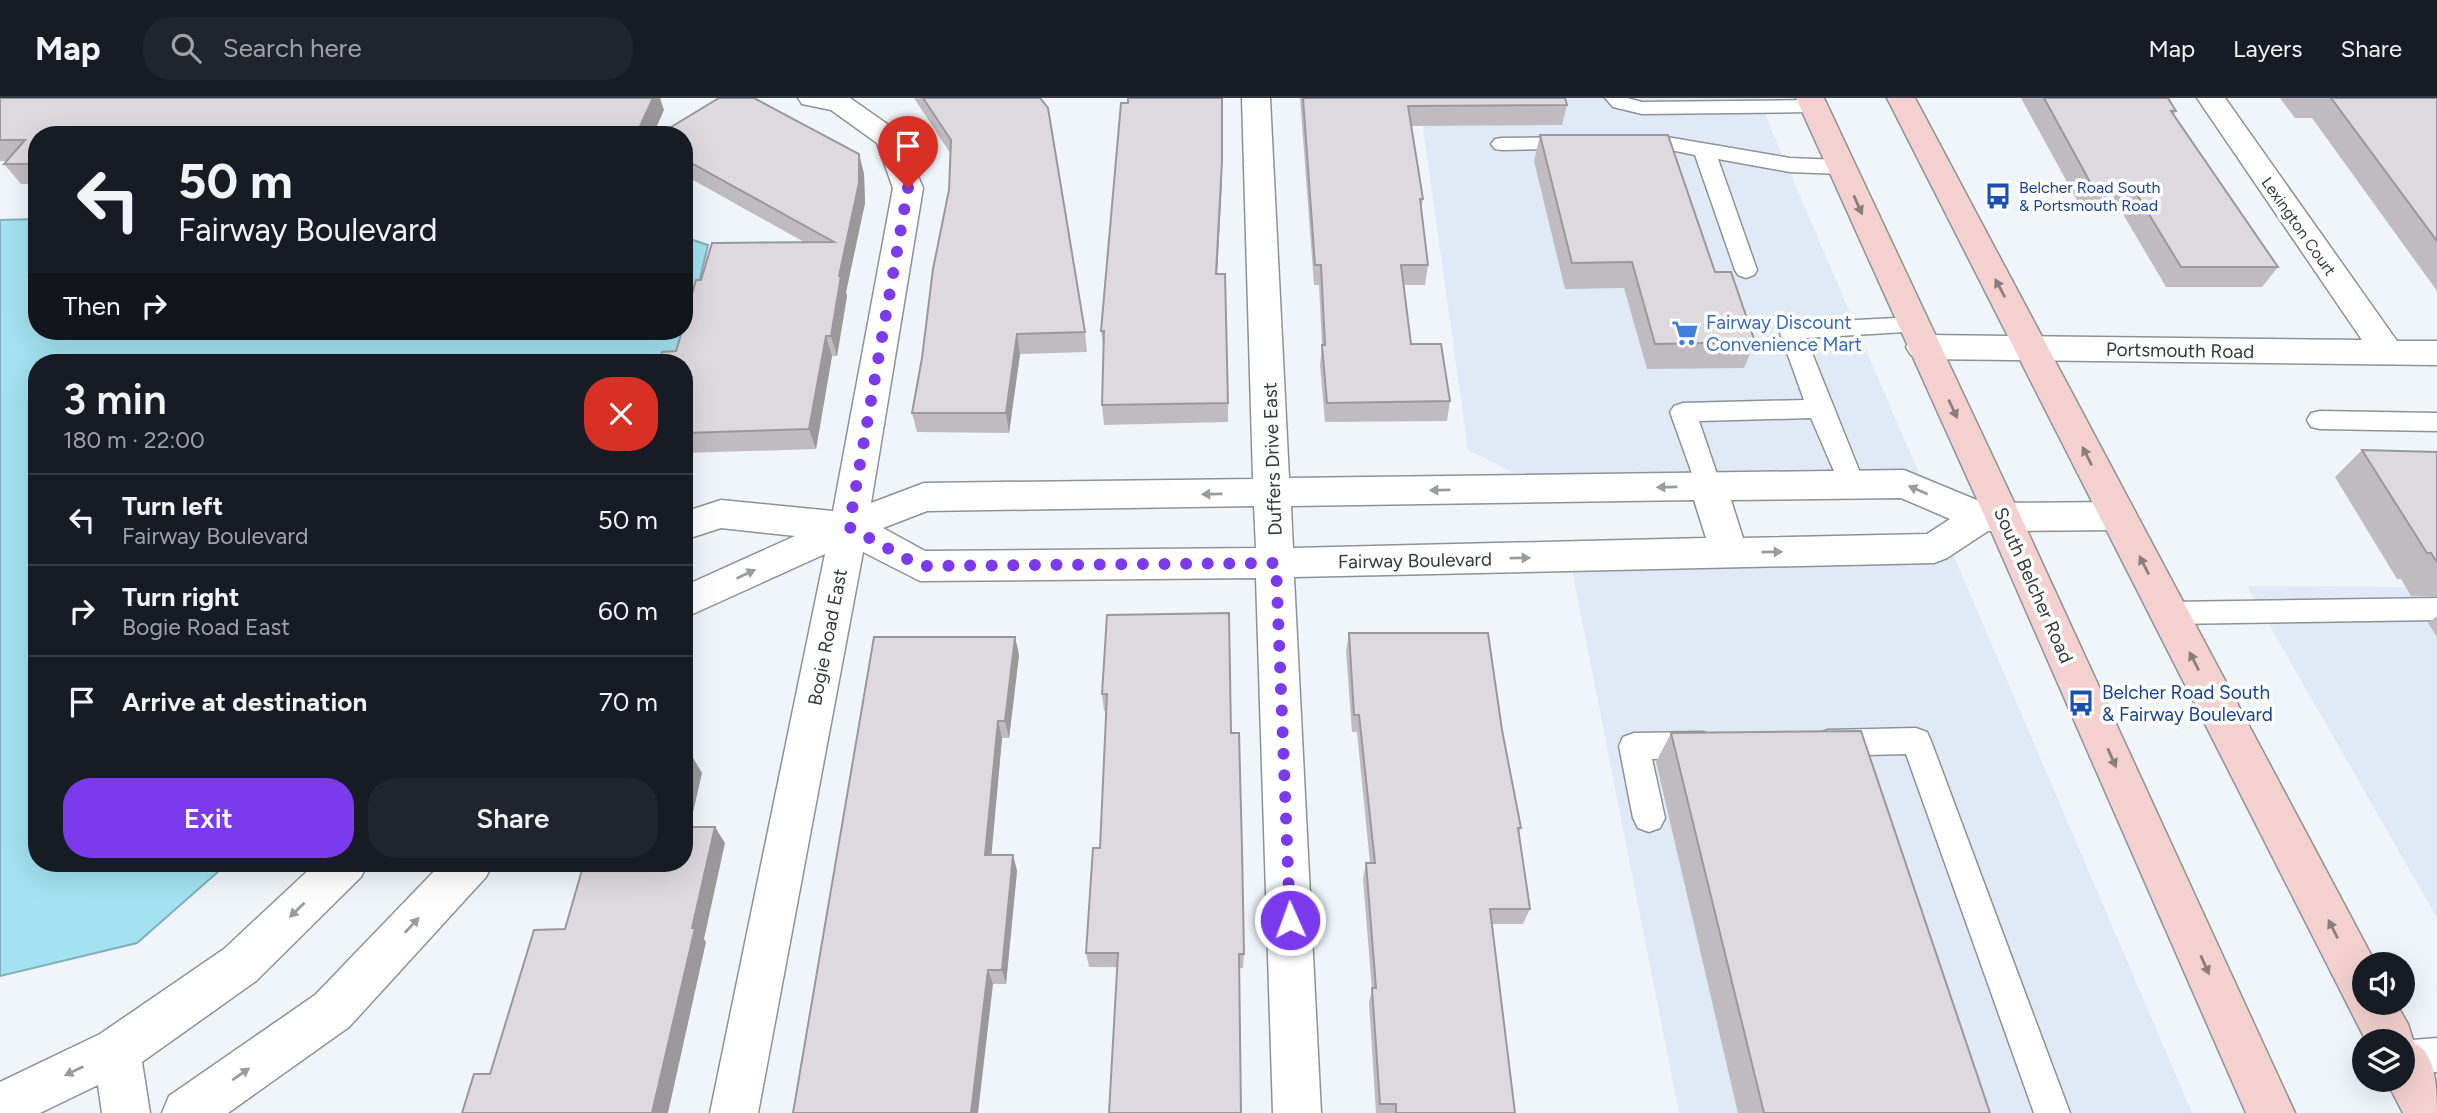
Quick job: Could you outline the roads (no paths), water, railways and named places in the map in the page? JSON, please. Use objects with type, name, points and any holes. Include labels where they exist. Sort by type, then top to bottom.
[{"type":"main road","points":[[1901,98],[2352,966]]},
{"type":"main road","name":"South Belcher Road","points":[[1812,102],[1918,336],[1992,517],[2271,1113]]},
{"type":"main road","points":[[2415,1086],[2429,1113]]},
{"type":"street","name":"Duffers Drive East","points":[[1256,98],[1297,1113]]},
{"type":"street","name":"Lexington Court","points":[[2211,98],[2388,353]]},
{"type":"street","name":"Bogie Road East","points":[[734,1113],[849,527],[908,188],[890,139],[826,101]]},
{"type":"street","name":"Portsmouth Road","points":[[1918,336],[2032,348],[2437,354]]},
{"type":"street","name":"Fairway Boulevard","points":[[693,599],[849,527],[924,496],[1904,484],[1992,517],[2119,516]]},
{"type":"street","points":[[1708,486],[1729,553]]},
{"type":"street","name":"Fairway Boulevard","points":[[693,523],[721,514],[849,527],[920,566],[1276,563],[1934,548],[1992,517]]},
{"type":"street","points":[[0,1107],[117,1051],[240,965],[337,872]]},
{"type":"street","points":[[186,1113],[331,1011],[462,872]]},
{"type":"street","points":[[117,1051],[125,1113]]},
{"type":"lane","points":[[1615,98],[1620,103],[1642,108],[1812,102]]},
{"type":"lane","points":[[1502,144],[1661,142],[1790,164],[1841,167]]},
{"type":"lane","points":[[1704,149],[1746,270]]},
{"type":"lane","points":[[1852,485],[1791,330],[1918,336]]},
{"type":"lane","points":[[1708,486],[1682,412],[1820,408]]},
{"type":"lane","points":[[2320,419],[2437,422]]},
{"type":"lane","points":[[2169,613],[2437,609]]},
{"type":"lane","points":[[1795,743],[1916,741],[2052,1113]]},
{"type":"lane","points":[[1649,818],[1634,746],[1728,744]]},
{"type":"lane","points":[[2415,1056],[2437,1055]]},
{"type":"water","points":[[28,219],[28,340],[685,340],[682,354],[28,354],[28,872],[218,872],[137,943],[0,976],[0,220]]},
{"type":"water","points":[[693,240],[708,245],[693,308]]},
{"type":"place","name":"Belcher Road South & Portsmouth Road","points":[[1998,196]]},
{"type":"place","name":"Fairway Discount Convenience Mart","points":[[1685,333]]},
{"type":"place","name":"Belcher Road South & Fairway Boulevard","points":[[2081,703]]}]
